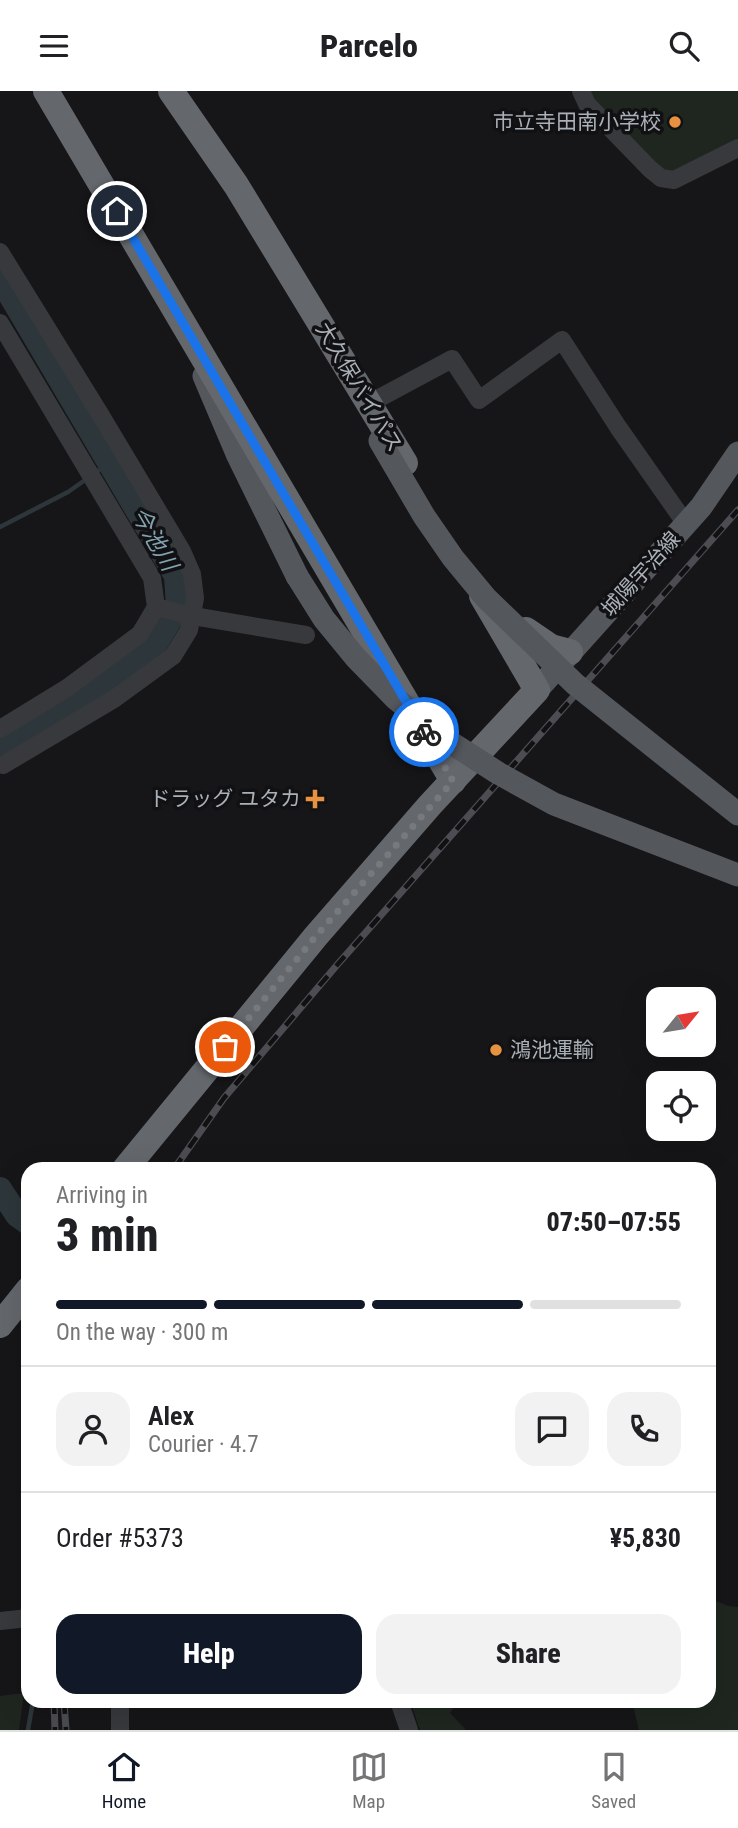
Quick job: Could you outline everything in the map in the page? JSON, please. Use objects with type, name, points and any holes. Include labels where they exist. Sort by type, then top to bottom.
[{"type":"highway","points":[[46,91],[453,781]]},
{"type":"highway","name":"大久保バイパス","points":[[170,91],[236,185],[370,403],[537,690]]},
{"type":"highway","points":[[459,556],[503,608],[530,634],[551,647],[570,652]]},
{"type":"highway","points":[[131,1162],[316,936],[537,690]]},
{"type":"highway","points":[[0,1325],[21,1299]]},
{"type":"main road","points":[[170,91],[229,195],[424,516],[453,558],[486,599],[575,684],[738,814]]},
{"type":"main road","points":[[174,307],[238,456],[297,576],[324,619],[356,659],[395,698],[445,739],[498,773],[554,804],[738,875]]},
{"type":"main road","name":"城陽宇治線","points":[[537,690],[701,507],[738,453]]},
{"type":"street","points":[[581,91],[587,104],[662,178],[674,180],[738,148]]},
{"type":"street","points":[[0,252],[182,551],[192,574],[192,613],[182,644],[173,656],[75,724],[2,765]]},
{"type":"street","points":[[0,323],[152,578],[156,607],[140,634],[67,688],[0,729]]},
{"type":"street","points":[[370,403],[453,359],[479,400],[562,340],[618,427],[686,524]]},
{"type":"street","points":[[156,607],[306,635]]},
{"type":"street","points":[[0,1621],[21,1619]]},
{"type":"street","points":[[120,1708],[120,1730]]},
{"type":"street","points":[[401,1708],[409,1730]]},
{"type":"shaded area","name":"市立寺田南小学校","points":[[589,91],[738,91],[738,140],[671,174],[664,172],[593,100]]},
{"type":"shaded area","points":[[716,1601],[738,1607],[738,1730],[639,1730],[634,1708],[716,1708]]},
{"type":"shaded area","points":[[21,1693],[19,1730],[0,1730],[0,1696]]},
{"type":"shaded area","points":[[412,1708],[453,1708],[450,1713],[466,1730],[420,1730]]},
{"type":"waterway","name":"今池川","points":[[0,278],[176,576],[178,607],[155,645],[76,703],[0,744]]},
{"type":"waterway","points":[[95,473],[109,462]]},
{"type":"waterway","points":[[0,527],[68,492],[88,478]]},
{"type":"waterway","points":[[0,1189],[21,1218]]},
{"type":"waterway","points":[[28,1730],[32,1708]]},
{"type":"railway","points":[[179,1162],[224,1098],[337,965],[738,510]]},
{"type":"railway","points":[[54,1708],[55,1730]]},
{"type":"railway","points":[[64,1708],[66,1730]]},
{"type":"way so far","points":[[225,1047],[316,936],[453,781],[424,732]]},
{"type":"place","name":"市立寺田南小学校","points":[[675,122]]},
{"type":"place","name":"ドラッグ ユタカ","points":[[315,799]]},
{"type":"place","name":"鴻池運輸","points":[[496,1050]]},
{"type":"route","points":[[117,211],[424,732]]}]
